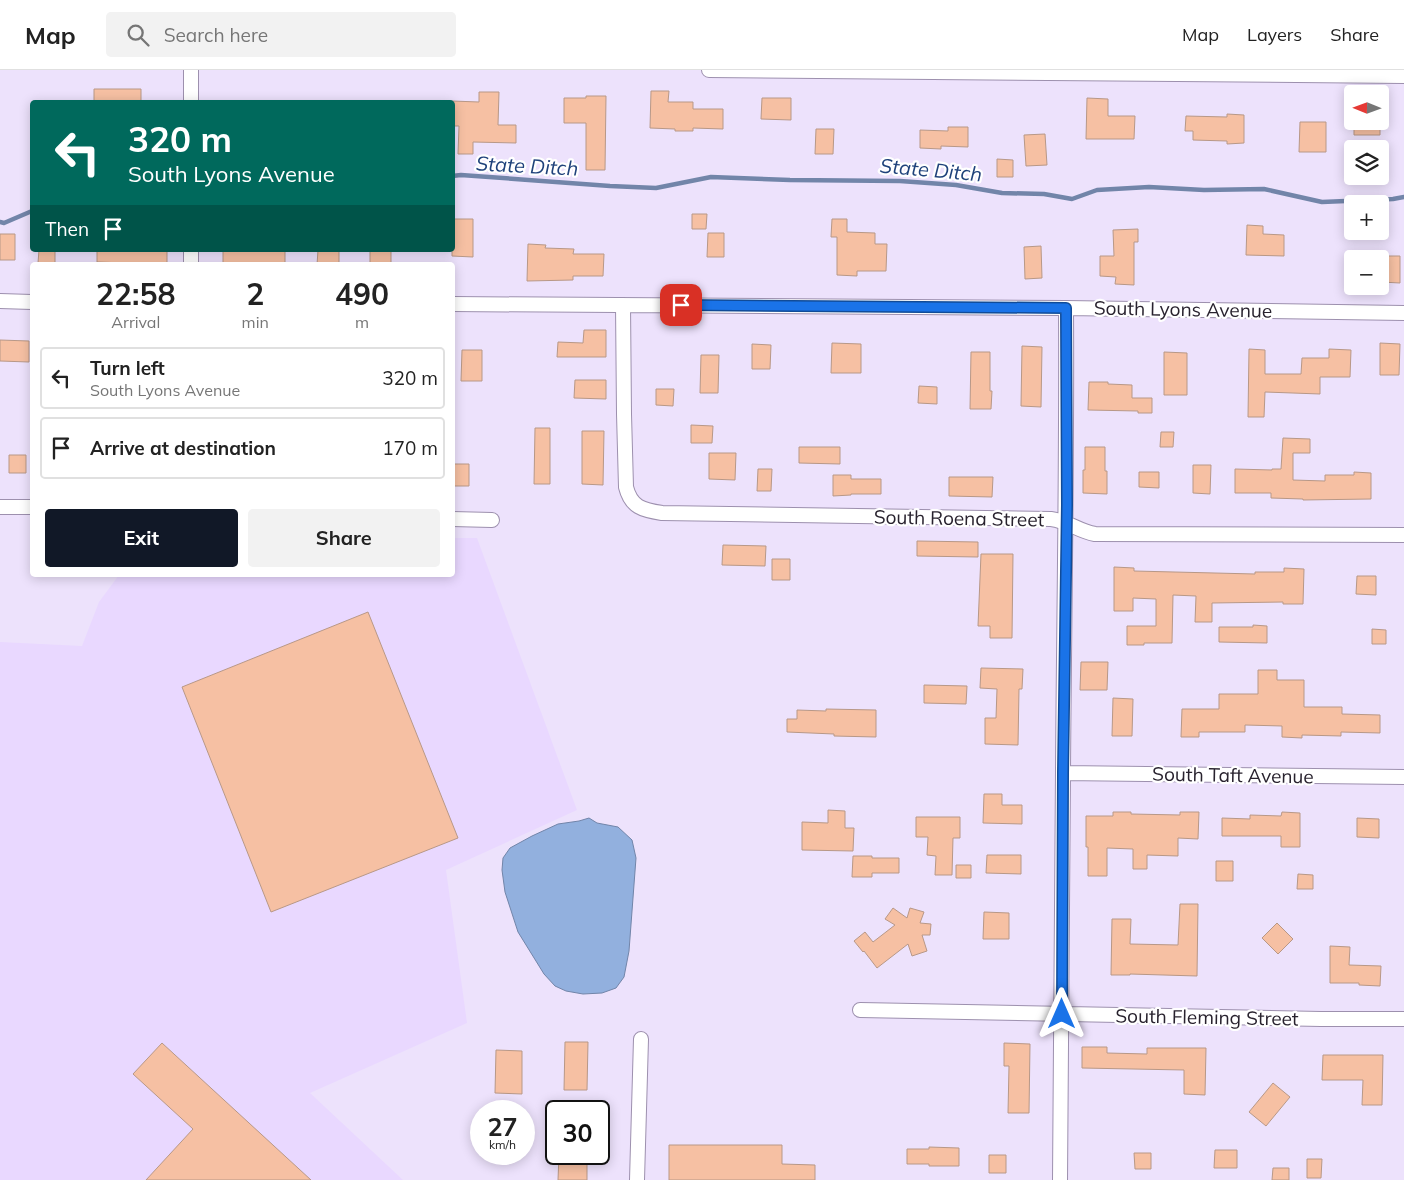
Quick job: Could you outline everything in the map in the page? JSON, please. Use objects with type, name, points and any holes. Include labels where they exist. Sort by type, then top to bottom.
[{"type":"street","points":[[191,70],[191,100]]},
{"type":"street","points":[[709,70],[1066,71],[1404,76]]},
{"type":"street","points":[[0,301],[30,302]]},
{"type":"street","name":"South Lyons Avenue","points":[[455,304],[1066,308],[1404,313]]},
{"type":"street","name":"South Roena Street","points":[[623,305],[626,487],[628,497],[645,509],[662,513],[1042,519],[1060,520],[1080,530],[1095,534],[1404,535]]},
{"type":"street","points":[[1060,1180],[1067,523],[1066,308]]},
{"type":"street","points":[[0,507],[30,507]]},
{"type":"street","points":[[455,519],[492,520]]},
{"type":"street","name":"South Taft Avenue","points":[[1063,773],[1404,777]]},
{"type":"street","name":"South Fleming Street","points":[[860,1010],[1320,1020],[1404,1019]]},
{"type":"street","points":[[637,1180],[641,1039]]},
{"type":"shaded area","points":[[455,538],[477,538],[577,810],[446,870],[467,1023],[310,1093],[403,1180],[0,1180],[0,642],[82,646],[99,602],[118,577],[455,577]]},
{"type":"water","points":[[589,818],[597,823],[618,827],[632,840],[636,858],[629,951],[624,977],[616,988],[602,993],[583,994],[566,991],[555,986],[544,974],[518,932],[505,892],[502,870],[503,858],[510,848],[558,824]]},
{"type":"building","points":[[94,89],[141,89],[141,100],[94,100]]},
{"type":"building","points":[[651,91],[669,91],[668,102],[693,102],[693,109],[723,109],[723,129],[693,128],[693,131],[675,131],[675,129],[650,128]]},
{"type":"building","points":[[479,92],[499,92],[498,125],[516,125],[516,143],[473,142],[473,154],[458,154],[459,126],[455,126],[455,101],[479,102]]},
{"type":"building","points":[[586,96],[606,96],[605,170],[586,170],[586,123],[564,123],[564,98],[586,98]]},
{"type":"building","points":[[762,98],[791,98],[791,120],[761,119]]},
{"type":"building","points":[[1087,98],[1108,99],[1108,116],[1135,116],[1134,139],[1086,139]]},
{"type":"building","points":[[1227,114],[1244,115],[1244,143],[1227,144],[1227,141],[1193,140],[1193,131],[1185,131],[1186,116],[1227,117]]},
{"type":"building","points":[[1300,122],[1326,122],[1326,152],[1299,152]]},
{"type":"building","points":[[948,127],[968,127],[968,147],[941,146],[941,149],[920,148],[920,130],[948,131]]},
{"type":"building","points":[[816,129],[834,129],[833,154],[815,154]]},
{"type":"building","points":[[1354,130],[1380,130],[1380,135],[1354,135]]},
{"type":"building","points":[[1045,134],[1047,165],[1026,166],[1024,135]]},
{"type":"building","points":[[997,159],[1013,160],[1013,177],[997,177]]},
{"type":"building","points":[[692,214],[707,214],[706,229],[692,229]]},
{"type":"building","points":[[455,219],[473,219],[473,257],[452,256],[452,252],[455,252]]},
{"type":"building","points":[[832,219],[847,219],[847,232],[875,233],[875,244],[887,244],[886,271],[857,271],[857,276],[837,275],[837,237],[831,237]]},
{"type":"building","points":[[1247,225],[1263,226],[1263,234],[1284,235],[1284,256],[1246,255]]},
{"type":"building","points":[[1138,229],[1138,242],[1134,242],[1134,285],[1115,284],[1116,277],[1100,276],[1100,256],[1114,256],[1113,230]]},
{"type":"building","points":[[708,233],[724,233],[724,257],[707,257]]},
{"type":"building","points":[[0,234],[15,234],[15,260],[0,260]]},
{"type":"building","points":[[528,244],[546,245],[545,248],[574,249],[573,254],[604,254],[603,276],[573,276],[573,280],[527,281]]},
{"type":"building","points":[[1041,246],[1042,278],[1025,279],[1024,247]]},
{"type":"building","points":[[39,252],[55,252],[55,262],[38,262]]},
{"type":"building","points":[[97,252],[167,252],[167,262],[97,262]]},
{"type":"building","points":[[223,252],[285,252],[285,262],[223,262]]},
{"type":"building","points":[[318,252],[339,252],[339,262],[317,262]]},
{"type":"building","points":[[370,252],[391,252],[391,262],[370,262]]},
{"type":"building","points":[[1389,256],[1400,256],[1400,283],[1389,282]]},
{"type":"building","points":[[584,330],[606,330],[606,357],[557,357],[558,342],[583,343]]},
{"type":"building","points":[[0,340],[29,341],[29,362],[0,361]]},
{"type":"building","points":[[832,343],[861,344],[861,373],[831,373]]},
{"type":"building","points":[[1380,343],[1400,344],[1399,375],[1380,375]]},
{"type":"building","points":[[752,344],[771,345],[770,369],[752,369]]},
{"type":"building","points":[[1022,346],[1042,347],[1041,407],[1021,406]]},
{"type":"building","points":[[1249,349],[1265,350],[1265,374],[1301,374],[1302,358],[1329,358],[1329,349],[1351,350],[1350,377],[1320,377],[1320,394],[1265,392],[1264,417],[1248,417]]},
{"type":"building","points":[[462,350],[482,350],[482,381],[461,381]]},
{"type":"building","points":[[971,352],[990,352],[991,409],[970,409]]},
{"type":"building","points":[[1164,352],[1187,353],[1187,395],[1164,395]]},
{"type":"building","points":[[701,355],[719,355],[718,393],[700,393]]},
{"type":"building","points":[[575,380],[606,380],[606,399],[574,398]]},
{"type":"building","points":[[1089,382],[1132,385],[1132,398],[1152,398],[1152,413],[1088,410]]},
{"type":"building","points":[[919,386],[937,387],[937,404],[918,403]]},
{"type":"building","points":[[656,389],[674,389],[673,406],[656,405]]},
{"type":"building","points":[[691,425],[713,426],[712,443],[691,443]]},
{"type":"building","points":[[535,428],[550,428],[550,484],[534,484]]},
{"type":"building","points":[[582,431],[604,431],[603,485],[582,484]]},
{"type":"building","points":[[1161,432],[1174,432],[1173,447],[1160,447]]},
{"type":"building","points":[[1283,438],[1310,439],[1310,453],[1293,453],[1293,480],[1325,481],[1325,475],[1354,475],[1354,472],[1371,473],[1371,499],[1303,500],[1271,498],[1271,493],[1235,493],[1235,469],[1281,469]]},
{"type":"building","points":[[799,447],[840,447],[840,464],[799,463]]},
{"type":"building","points":[[1085,447],[1105,447],[1107,494],[1083,493]]},
{"type":"building","points":[[709,453],[736,453],[735,480],[709,479]]},
{"type":"building","points":[[9,455],[26,455],[26,473],[9,473]]},
{"type":"building","points":[[455,464],[469,464],[469,486],[455,486]]},
{"type":"building","points":[[1193,465],[1211,465],[1210,494],[1193,493]]},
{"type":"building","points":[[758,469],[772,469],[771,491],[757,491]]},
{"type":"building","points":[[1139,472],[1159,472],[1159,488],[1139,487]]},
{"type":"building","points":[[833,475],[851,475],[851,479],[881,479],[881,494],[833,496]]},
{"type":"building","points":[[949,477],[993,477],[992,497],[949,496]]},
{"type":"building","points":[[917,541],[978,542],[978,557],[917,556]]},
{"type":"building","points":[[723,545],[766,546],[765,566],[722,565]]},
{"type":"building","points":[[981,554],[1013,554],[1012,638],[990,638],[990,626],[978,626]]},
{"type":"building","points":[[772,559],[790,559],[790,580],[772,580]]},
{"type":"building","points":[[1114,567],[1134,568],[1134,571],[1255,574],[1255,572],[1284,572],[1284,568],[1304,569],[1303,604],[1283,604],[1283,602],[1212,603],[1212,622],[1195,622],[1196,596],[1173,595],[1172,643],[1127,645],[1127,626],[1156,626],[1156,599],[1133,598],[1133,611],[1114,611]]},
{"type":"building","points":[[1357,576],[1376,576],[1376,595],[1356,594]]},
{"type":"building","points":[[368,612],[458,838],[271,912],[182,687]]},
{"type":"building","points":[[1253,625],[1267,626],[1267,643],[1219,642],[1219,627],[1253,627]]},
{"type":"building","points":[[1372,629],[1386,630],[1386,644],[1372,644]]},
{"type":"building","points":[[1081,662],[1108,662],[1107,690],[1080,690]]},
{"type":"building","points":[[981,668],[1023,669],[1022,689],[1019,689],[1018,745],[985,744],[985,718],[996,718],[997,689],[980,688]]},
{"type":"building","points":[[1258,670],[1277,670],[1277,680],[1304,680],[1304,707],[1342,707],[1342,714],[1380,715],[1380,733],[1341,732],[1341,736],[1302,735],[1302,738],[1282,737],[1282,726],[1245,725],[1245,732],[1199,732],[1199,737],[1181,737],[1182,709],[1219,709],[1219,694],[1258,694]]},
{"type":"building","points":[[924,685],[967,686],[966,704],[924,703]]},
{"type":"building","points":[[1113,698],[1133,699],[1132,736],[1112,736]]},
{"type":"building","points":[[826,709],[876,710],[876,737],[787,732],[787,719],[797,719],[797,710],[826,711]]},
{"type":"building","points":[[984,794],[1002,794],[1002,805],[1022,805],[1022,824],[983,823]]},
{"type":"building","points":[[828,810],[845,811],[845,828],[854,828],[853,851],[802,850],[802,822],[828,823]]},
{"type":"building","points":[[1113,812],[1180,815],[1180,812],[1199,812],[1198,839],[1178,838],[1178,856],[1147,855],[1147,869],[1133,869],[1133,849],[1107,848],[1107,876],[1088,876],[1086,816],[1113,816]]},
{"type":"building","points":[[1282,812],[1300,813],[1300,847],[1281,847],[1281,836],[1222,836],[1222,818],[1250,819],[1250,815],[1281,816]]},
{"type":"building","points":[[916,817],[960,817],[960,838],[953,838],[952,875],[935,875],[936,856],[927,855],[928,837],[916,837]]},
{"type":"building","points":[[1357,818],[1379,819],[1379,838],[1357,837]]},
{"type":"building","points":[[987,855],[1021,855],[1021,874],[986,873]]},
{"type":"building","points":[[853,856],[899,858],[899,873],[872,873],[872,877],[852,877]]},
{"type":"building","points":[[1216,861],[1233,861],[1233,881],[1216,881]]},
{"type":"building","points":[[956,865],[971,865],[971,878],[956,878]]},
{"type":"building","points":[[1298,874],[1313,875],[1313,889],[1297,889]]},
{"type":"building","points":[[1180,904],[1198,904],[1197,976],[1111,975],[1112,919],[1131,919],[1130,944],[1178,945]]},
{"type":"building","points":[[893,908],[907,918],[910,908],[924,912],[920,923],[931,924],[930,935],[922,935],[927,951],[912,956],[908,944],[877,968],[854,941],[865,932],[873,942],[895,925],[885,919]]},
{"type":"building","points":[[984,912],[1009,913],[1009,939],[983,939]]},
{"type":"building","points":[[1277,923],[1293,939],[1278,954],[1262,938]]},
{"type":"building","points":[[1330,946],[1350,947],[1349,965],[1381,966],[1380,986],[1359,985],[1359,983],[1330,983]]},
{"type":"building","points":[[565,1042],[588,1042],[587,1090],[564,1090]]},
{"type":"building","points":[[162,1043],[311,1180],[146,1180],[193,1129],[133,1074]]},
{"type":"building","points":[[1004,1043],[1030,1044],[1029,1113],[1008,1113],[1009,1066],[1004,1066]]},
{"type":"building","points":[[1082,1047],[1107,1047],[1107,1053],[1147,1054],[1147,1048],[1206,1048],[1205,1095],[1184,1094],[1184,1070],[1082,1068]]},
{"type":"building","points":[[496,1050],[522,1051],[522,1094],[495,1093]]},
{"type":"building","points":[[1323,1055],[1383,1055],[1382,1105],[1362,1105],[1363,1080],[1322,1080]]},
{"type":"building","points":[[1273,1083],[1290,1097],[1266,1126],[1249,1112]]},
{"type":"building","points":[[669,1145],[782,1145],[782,1164],[815,1165],[815,1180],[669,1180]]},
{"type":"building","points":[[929,1147],[959,1148],[959,1166],[907,1164],[907,1149],[929,1149]]},
{"type":"building","points":[[1215,1150],[1237,1150],[1237,1168],[1214,1168]]},
{"type":"building","points":[[1134,1153],[1151,1153],[1151,1169],[1135,1169]]},
{"type":"building","points":[[989,1155],[1006,1155],[1006,1173],[989,1173]]},
{"type":"building","points":[[1307,1159],[1322,1159],[1321,1178],[1307,1178]]},
{"type":"building","points":[[559,1165],[587,1165],[587,1180],[558,1180]]},
{"type":"building","points":[[1273,1168],[1289,1168],[1289,1180],[1272,1180]]},
{"type":"waterway","name":"State Ditch","points":[[455,176],[656,188],[711,177],[900,181],[956,185],[1002,193],[1044,194],[1072,199],[1097,190],[1149,187],[1204,190],[1264,189],[1322,202],[1404,197]]},
{"type":"waterway","name":"State Ditch","points":[[0,222],[4,223],[30,212]]},
{"type":"route","points":[[681,305],[1066,308],[1067,505],[1062,1014]]}]
